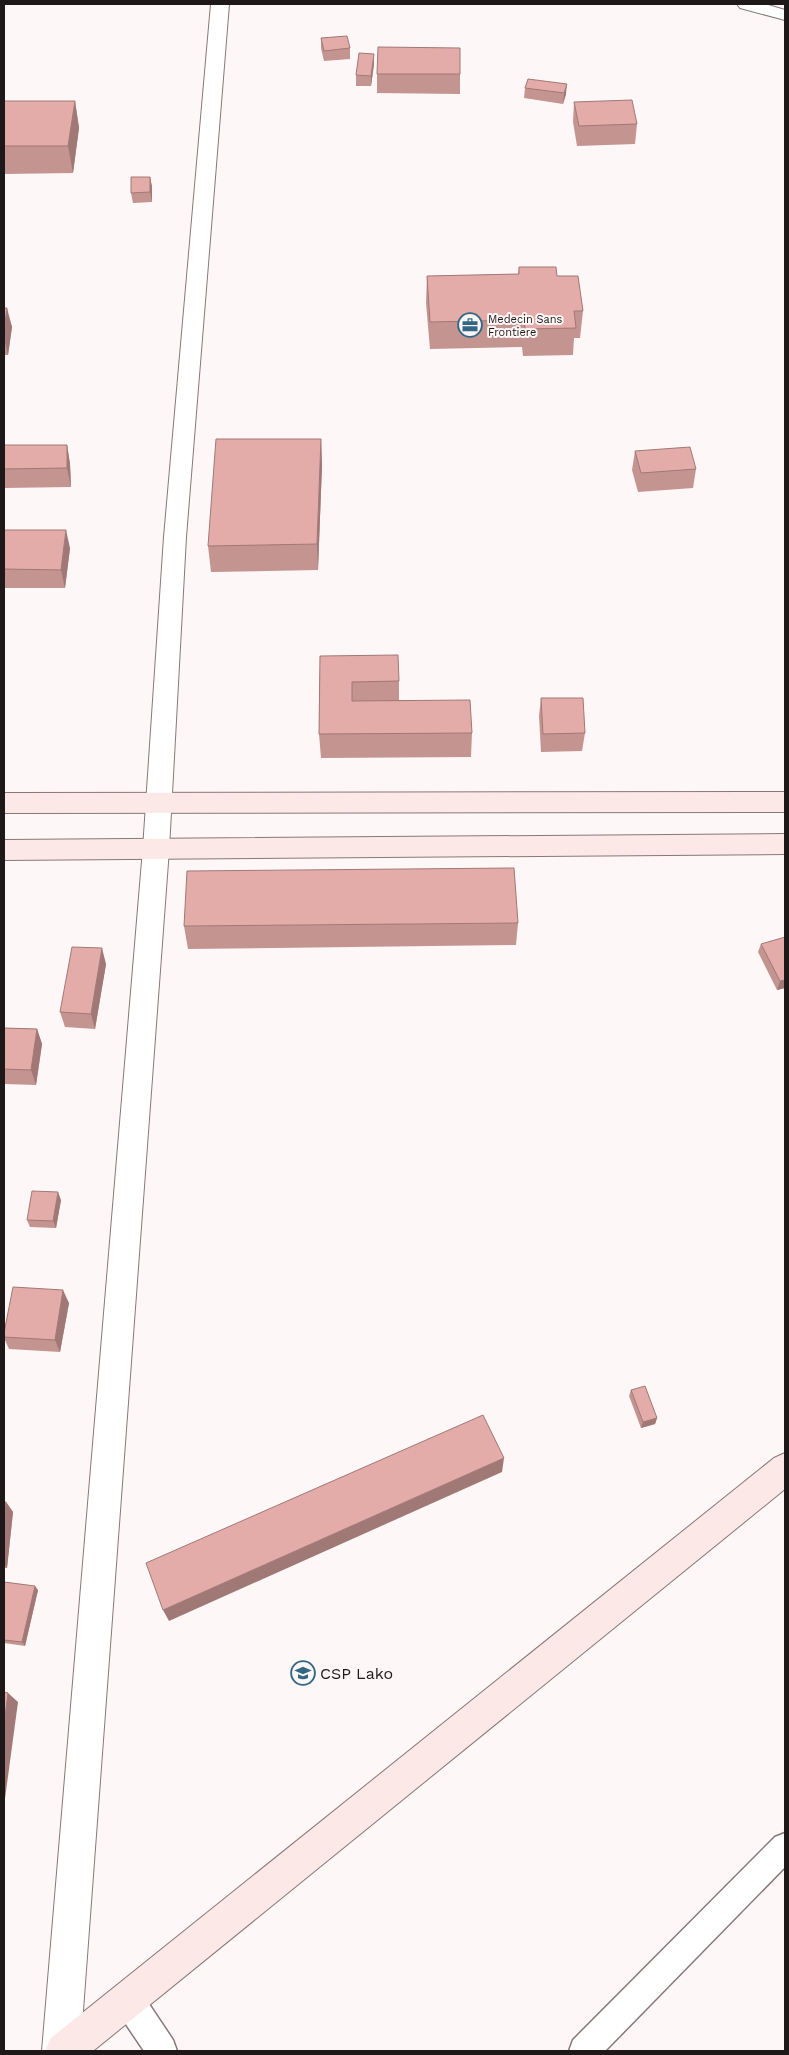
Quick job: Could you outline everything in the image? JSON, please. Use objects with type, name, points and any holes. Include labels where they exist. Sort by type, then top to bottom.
[{"type":"main road","points":[[4,803],[785,802]]},
{"type":"main road","points":[[4,850],[785,844]]},
{"type":"main road","points":[[62,2051],[128,2000],[785,1469]]},
{"type":"street","points":[[62,2051],[156,848],[176,527],[220,4]]},
{"type":"street","points":[[746,4],[785,15]]},
{"type":"lane","points":[[584,2051],[785,1848]]},
{"type":"lane","points":[[128,2000],[162,2051]]},
{"type":"building","points":[[347,36],[350,48],[324,51],[321,38]]},
{"type":"building","points":[[378,47],[460,48],[460,74],[377,74]]},
{"type":"building","points":[[359,53],[374,54],[371,76],[356,75]]},
{"type":"building","points":[[528,79],[567,84],[564,93],[525,88]]},
{"type":"building","points":[[632,100],[637,124],[579,126],[574,102]]},
{"type":"building","points":[[4,101],[75,101],[68,146],[4,146]]},
{"type":"building","points":[[131,177],[150,177],[150,192],[131,193]]},
{"type":"building","points":[[519,267],[556,267],[557,276],[578,276],[583,311],[574,311],[576,328],[525,329],[524,320],[430,322],[427,276],[519,274]]},
{"type":"building","points":[[4,308],[7,308],[4,331]]},
{"type":"building","points":[[216,439],[321,439],[317,544],[208,546]]},
{"type":"building","points":[[4,445],[67,445],[67,468],[4,469]]},
{"type":"building","points":[[690,447],[696,469],[641,473],[635,451]]},
{"type":"building","points":[[4,530],[66,530],[61,570],[4,569]]},
{"type":"building","points":[[398,655],[399,681],[352,682],[352,701],[470,700],[472,733],[319,734],[320,656]]},
{"type":"building","points":[[541,698],[583,698],[585,733],[543,734]]},
{"type":"building","points":[[514,868],[518,923],[184,926],[187,871]]},
{"type":"building","points":[[785,937],[785,980],[780,981],[761,944]]},
{"type":"building","points":[[72,947],[102,948],[91,1014],[60,1012]]},
{"type":"building","points":[[4,1028],[37,1029],[31,1070],[4,1069]]},
{"type":"building","points":[[32,1191],[58,1192],[53,1221],[27,1220]]},
{"type":"building","points":[[13,1287],[63,1290],[55,1340],[4,1337]]},
{"type":"building","points":[[645,1386],[657,1418],[643,1422],[631,1390]]},
{"type":"building","points":[[483,1415],[504,1458],[163,1610],[146,1563]]},
{"type":"building","points":[[4,1502],[6,1502],[4,1529]]},
{"type":"building","points":[[4,1582],[35,1586],[22,1642],[4,1640]]},
{"type":"building","points":[[4,1692],[8,1693],[4,1724]]},
{"type":"place","name":"Medecin Sans Frontiere","points":[[470,325]]},
{"type":"place","name":"CSP Lako","points":[[303,1673]]}]
